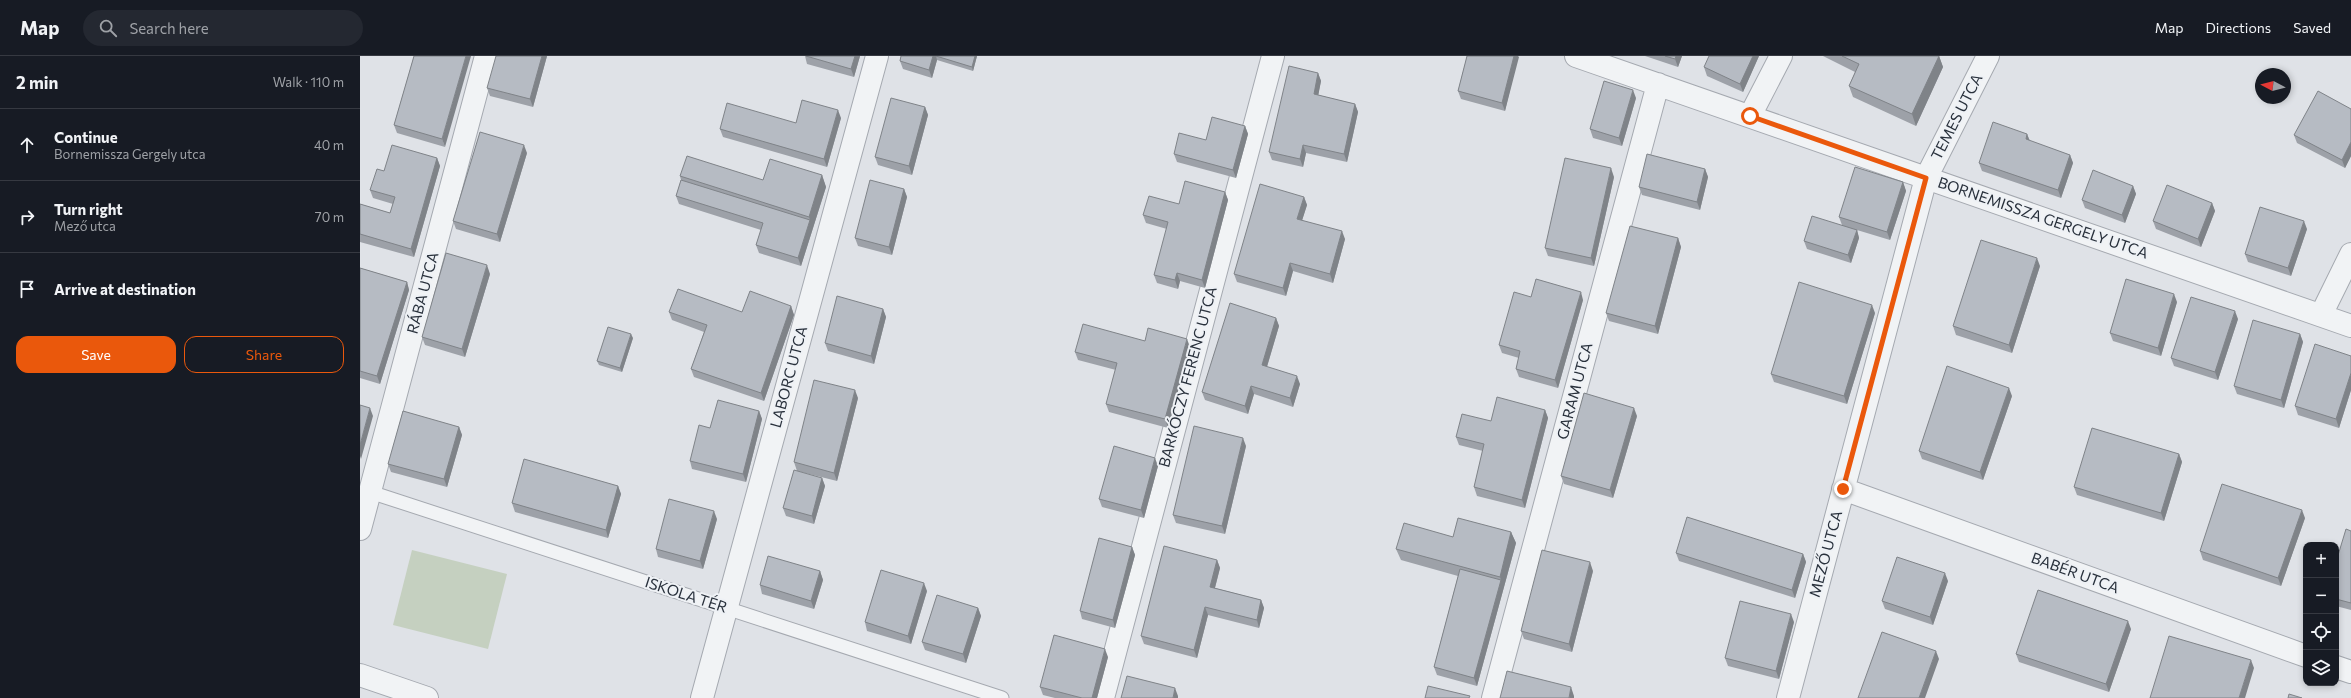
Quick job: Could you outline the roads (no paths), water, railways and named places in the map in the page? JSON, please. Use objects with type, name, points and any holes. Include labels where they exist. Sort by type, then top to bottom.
[{"type":"street","name":"RÁBA UTCA","points":[[360,529],[486,56]]},
{"type":"street","name":"LABORC UTCA","points":[[702,698],[877,56]]},
{"type":"street","name":"BARKÓCZY FERENC UTCA","points":[[1103,698],[1274,56]]},
{"type":"street","name":"BORNEMISSZA GERGELY UTCA","points":[[1576,56],[2351,326]]},
{"type":"street","points":[[1750,116],[1781,56]]},
{"type":"street","name":"TEMES UTCA","points":[[1926,178],[1988,56]]},
{"type":"street","name":"GARAM UTCA","points":[[1493,698],[1658,84]]},
{"type":"street","name":"MEZŐ UTCA","points":[[1788,698],[1926,178]]},
{"type":"street","points":[[2321,315],[2351,254]]},
{"type":"street","name":"BABÉR UTCA","points":[[1843,489],[2303,655]]},
{"type":"street","points":[[2339,667],[2351,672]]},
{"type":"street","points":[[360,675],[427,698]]},
{"type":"lane","name":"ISKOLA TÉR","points":[[370,492],[1002,698]]}]
